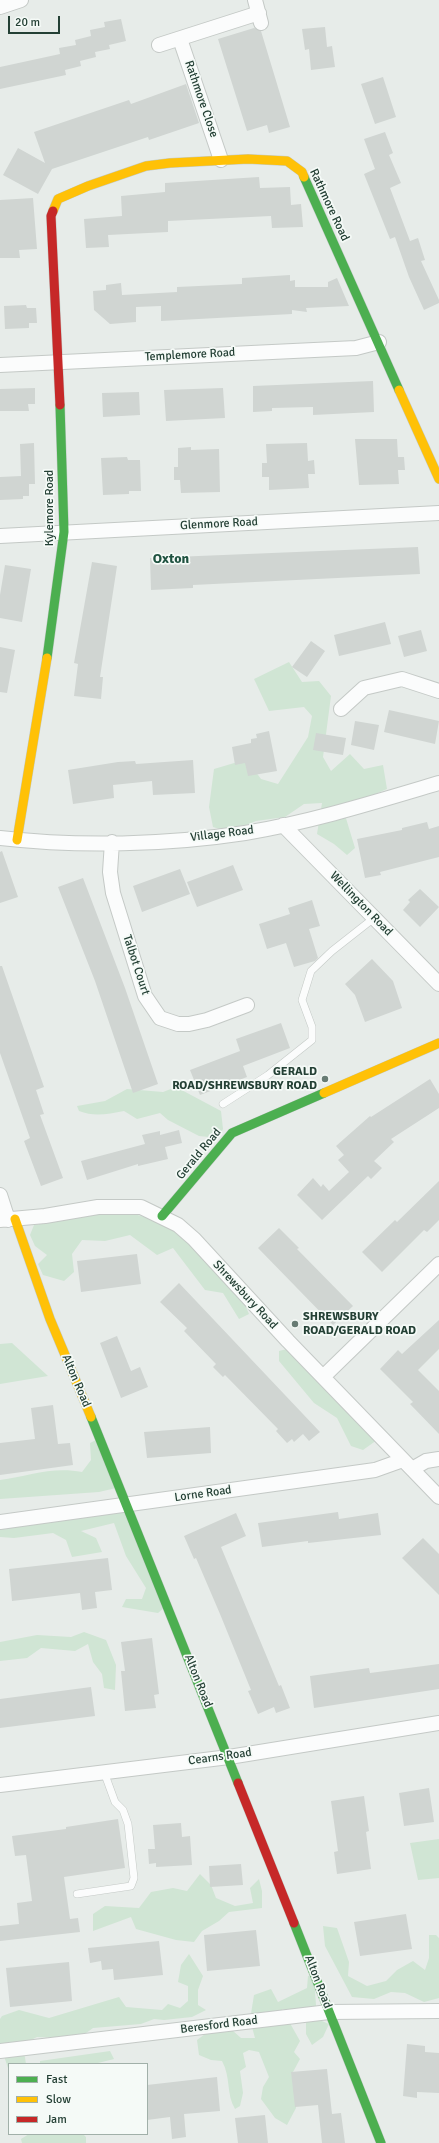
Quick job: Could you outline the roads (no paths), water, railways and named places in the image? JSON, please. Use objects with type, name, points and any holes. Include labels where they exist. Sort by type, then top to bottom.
[{"type":"street","points":[[0,7],[21,0]]},
{"type":"street","points":[[159,45],[258,12]]},
{"type":"street","name":"Rathmore Close","points":[[180,39],[221,160]]},
{"type":"street","name":"Rathmore Road","points":[[58,199],[88,186],[146,166],[248,159],[287,161],[302,172],[439,479]]},
{"type":"street","name":"Kylemore Road","points":[[17,840],[53,620],[64,532],[59,362],[50,216],[58,199]]},
{"type":"street","name":"Templemore Road","points":[[0,365],[356,348],[379,342]]},
{"type":"street","name":"Glenmore Road","points":[[0,536],[439,513]]},
{"type":"street","points":[[342,709],[364,688],[402,679],[439,691]]},
{"type":"street","name":"Village Road","points":[[0,838],[52,844],[176,840],[237,834],[316,818],[439,782]]},
{"type":"street","name":"Wellington Road","points":[[283,825],[439,984]]},
{"type":"street","name":"Talbot Court","points":[[112,842],[110,872],[113,893],[145,996],[160,1018],[178,1024],[189,1024],[207,1020],[247,1005]]},
{"type":"street","name":"Gerald Road","points":[[162,1216],[232,1133],[439,1043]]},
{"type":"street","name":"Alton Road","points":[[0,1195],[8,1220],[128,1505],[381,2143]]},
{"type":"street","name":"Shrewsbury Road","points":[[8,1220],[98,1207],[141,1207],[178,1225],[194,1239],[323,1377],[439,1497]]},
{"type":"street","points":[[323,1377],[439,1264]]},
{"type":"street","name":"Lorne Road","points":[[0,1522],[375,1470],[390,1466],[408,1465],[439,1459]]},
{"type":"street","name":"Cearns Road","points":[[0,1785],[229,1757],[439,1723]]},
{"type":"street","name":"Beresford Road","points":[[0,2051],[329,2012],[439,2011]]},
{"type":"lane","points":[[223,1104],[268,1075],[312,1040],[312,1027],[302,1000],[311,971],[332,951],[374,918]]},
{"type":"lane","points":[[77,1894],[131,1886],[134,1878],[128,1824],[123,1810],[115,1802],[104,1772]]},
{"type":"place","name":"GERALD ROAD/SHREWSBURY ROAD","points":[[325,1079]]},
{"type":"place","name":"SHREWSBURY ROAD/GERALD ROAD","points":[[295,1324]]},
{"type":"district","name":"Oxton","points":[[171,559]]}]
